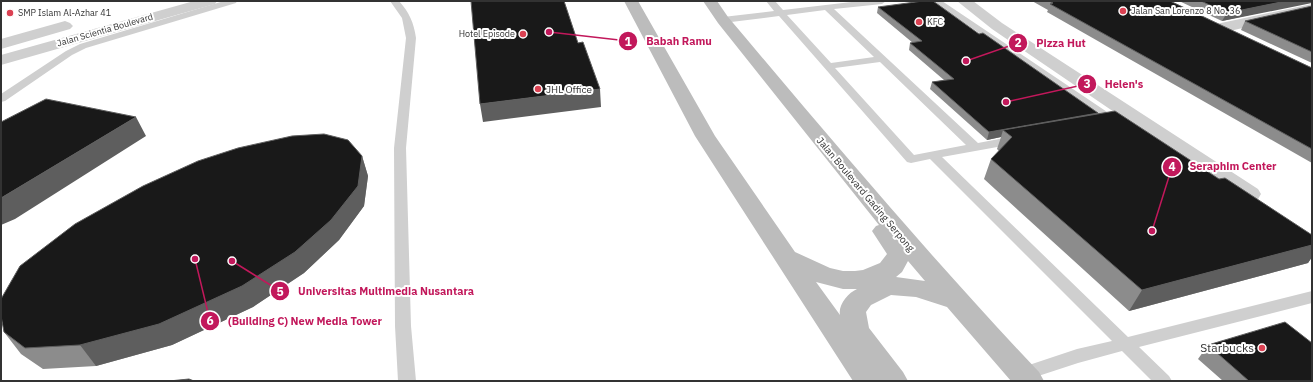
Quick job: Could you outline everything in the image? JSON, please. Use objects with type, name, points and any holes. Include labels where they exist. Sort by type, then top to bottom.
[{"type":"main road","points":[[630,1],[705,136],[869,381]]},
{"type":"main road","name":"Jalan Boulevard Gading Serpong","points":[[710,1],[723,20],[820,138],[956,300],[1026,378]]},
{"type":"main road","points":[[785,256],[814,272],[837,280],[857,282],[870,279],[892,268],[899,254],[893,242],[815,151],[820,138]]},
{"type":"main road","points":[[893,381],[856,331],[852,310],[862,298],[888,285],[917,288],[956,300]]},
{"type":"street","name":"Jalan Scientia Boulevard","points":[[124,10],[158,1]]},
{"type":"street","name":"Jalan Scientia Boulevard","points":[[1,60],[210,1]]},
{"type":"street","points":[[964,1],[1004,30],[1266,205]]},
{"type":"street","points":[[1242,38],[1214,25],[1312,8]]},
{"type":"street","name":"Jalan Scientia Boulevard","points":[[1,44],[78,23]]},
{"type":"lane","points":[[1,99],[69,53],[83,46],[233,1]]},
{"type":"lane","points":[[394,1],[401,8],[410,24],[411,38],[400,148],[403,326],[407,381]]},
{"type":"lane","points":[[770,1],[911,159],[932,154],[1029,138]]},
{"type":"lane","points":[[723,20],[882,1]]},
{"type":"lane","points":[[936,1],[1128,130]]},
{"type":"lane","points":[[828,8],[975,147]]},
{"type":"lane","points":[[829,66],[882,58]]},
{"type":"lane","points":[[1097,125],[1117,122]]},
{"type":"lane","points":[[932,154],[1163,381]]},
{"type":"lane","points":[[1026,378],[1077,356],[1312,298]]},
{"type":"building","points":[[471,1],[564,1],[578,43],[583,42],[600,89],[480,104]]},
{"type":"building","points":[[933,1],[979,34],[983,33],[1098,113],[989,132],[932,82],[954,79],[910,43],[922,41],[878,7]]},
{"type":"building","points":[[1049,1],[1170,1],[1312,68],[1312,149],[1050,4],[1053,3]]},
{"type":"building","points":[[1201,1],[1286,1],[1227,13]]},
{"type":"building","points":[[1312,6],[1312,52],[1245,21]]},
{"type":"building","points":[[46,99],[136,117],[1,198],[1,122]]},
{"type":"building","points":[[1115,111],[1219,179],[1225,178],[1312,235],[1312,245],[1142,290],[991,159],[1012,137],[1003,130]]},
{"type":"building","points":[[324,134],[348,140],[362,156],[358,186],[331,220],[295,252],[242,286],[159,324],[80,345],[25,348],[4,332],[1,316],[1,299],[20,266],[75,224],[143,186],[198,161],[238,148],[292,136]]},
{"type":"building","name":"Starbucks","points":[[1285,322],[1312,343],[1312,381],[1249,381],[1208,345]]},
{"type":"building","points":[[189,379],[194,381],[169,381]]},
{"type":"place","name":"Jalan San Lorenzo 8 No. 36","points":[[1123,11]]},
{"type":"place","name":"SMP Islam Al-Azhar 41","points":[[10,13]]},
{"type":"place","name":"KFC","points":[[919,22]]},
{"type":"place","name":"Babah Ramu","points":[[549,32]]},
{"type":"place","name":"Hotel Episode","points":[[523,34]]},
{"type":"place","name":"Pizza Hut","points":[[966,61]]},
{"type":"place","name":"JHL Office","points":[[538,89]]},
{"type":"place","name":"Helen's","points":[[1006,102]]},
{"type":"place","name":"Seraphim Center","points":[[1152,231]]},
{"type":"place","name":"(Building C) New Media Tower","points":[[195,259]]},
{"type":"place","name":"Universitas Multimedia Nusantara","points":[[232,261]]},
{"type":"place","name":"Starbucks","points":[[1262,348]]}]
